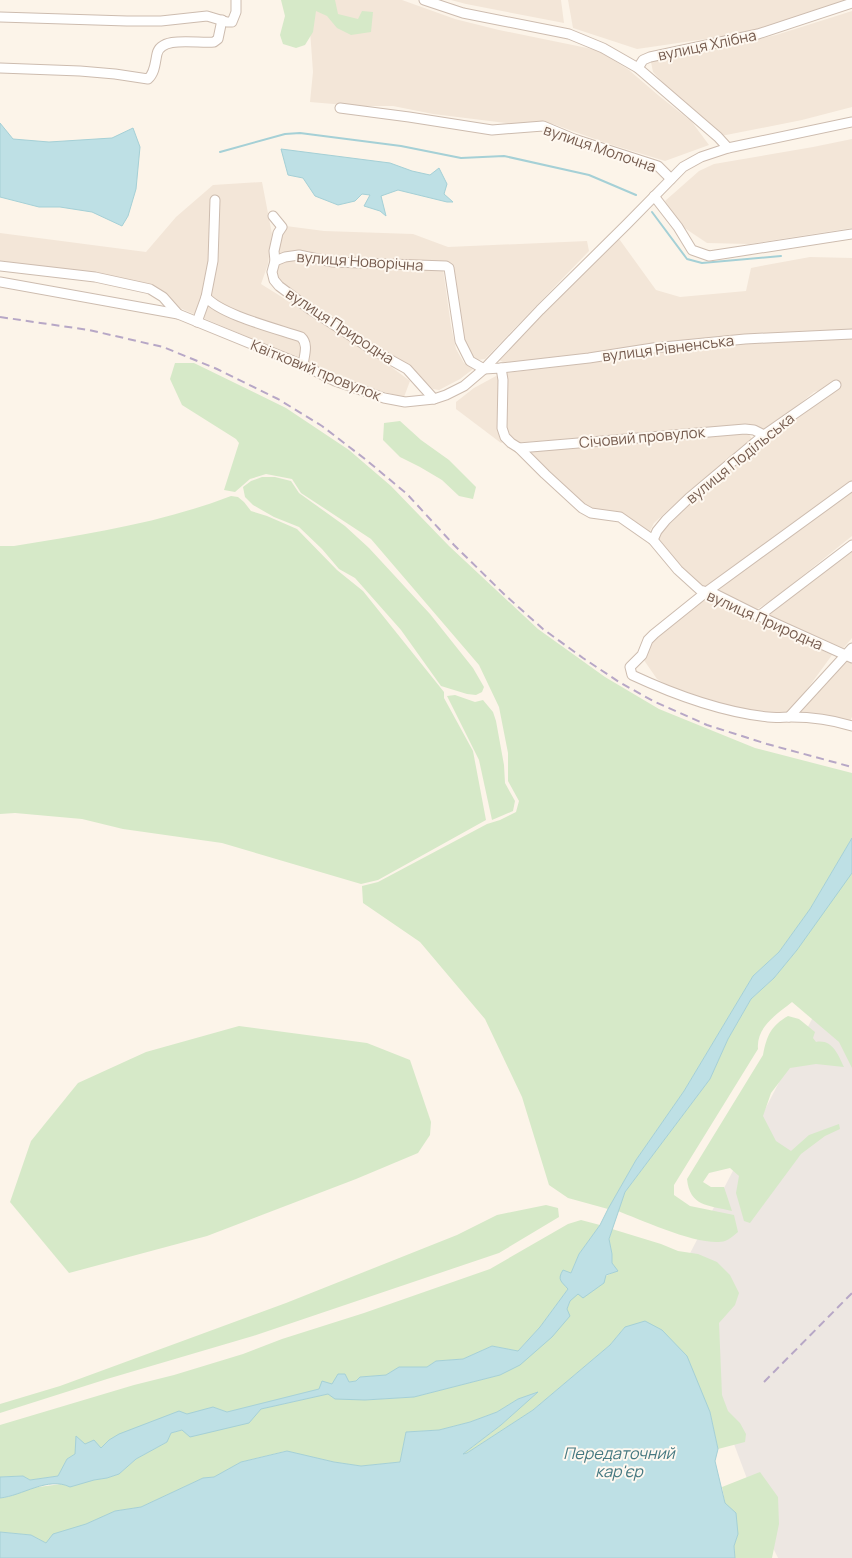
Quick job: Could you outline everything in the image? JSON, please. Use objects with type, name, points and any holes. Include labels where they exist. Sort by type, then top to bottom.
[{"type":"street","points":[[0,17],[127,21],[207,16],[232,22],[235,17],[236,0]]},
{"type":"street","name":"вулиця Хлібна","points":[[424,0],[463,13],[570,34],[603,48],[638,68],[643,60],[650,57],[758,34],[852,4]]},
{"type":"street","points":[[0,68],[89,72],[148,79],[152,76],[158,50],[161,46],[174,42],[214,42],[218,39],[222,20]]},
{"type":"street","points":[[638,68],[718,137],[728,148]]},
{"type":"street","name":"вулиця Молочна","points":[[340,108],[492,130],[543,126],[574,139],[658,166],[671,179],[692,161],[728,148],[852,122]]},
{"type":"street","name":"Квітковий провулок","points":[[0,282],[178,314],[335,381],[384,398],[405,402],[434,398],[446,395],[464,386],[484,369],[671,179]]},
{"type":"street","points":[[654,196],[678,227],[692,250],[709,256],[852,234]]},
{"type":"street","points":[[197,322],[206,297],[214,261],[215,200]]},
{"type":"street","name":"вулиця Природна","points":[[273,216],[282,227],[278,233],[272,272],[274,280],[279,286],[311,310],[371,349],[407,369],[434,398]]},
{"type":"street","name":"вулиця Новорічна","points":[[275,261],[299,255],[333,262],[446,266],[450,271],[460,341],[470,360],[484,369]]},
{"type":"street","points":[[0,266],[95,276],[150,290],[163,298],[178,314]]},
{"type":"street","points":[[206,297],[217,306],[301,337],[305,340],[306,345],[303,366]]},
{"type":"street","name":"вулиця Рівненська","points":[[484,369],[589,358],[653,348],[736,340],[852,334]]},
{"type":"street","name":"вулиця Природна","points":[[501,368],[503,380],[502,428],[505,437],[582,508],[590,513],[620,517],[653,540],[678,570],[705,593],[715,594],[848,657]]},
{"type":"street","name":"вулиця Подільська","points":[[653,540],[657,531],[666,520],[689,498],[764,435],[836,385]]},
{"type":"street","name":"Січовий провулок","points":[[519,448],[745,428],[764,435]]},
{"type":"street","points":[[852,486],[705,593],[654,634],[648,640],[642,655],[630,667],[632,675],[658,687],[721,708],[770,718],[817,719],[852,726]]},
{"type":"street","points":[[759,616],[852,545]]},
{"type":"street","points":[[789,717],[848,657],[852,648]]},
{"type":"shaded area","points":[[305,0],[402,0],[455,19],[597,50],[629,70],[692,122],[709,145],[665,161],[553,124],[515,124],[433,114],[393,106],[357,106],[310,102],[313,72],[310,30]]},
{"type":"shaded area","points":[[451,0],[561,0],[564,23],[466,4]]},
{"type":"shaded area","points":[[568,0],[846,0],[828,8],[747,33],[637,49],[573,28]]},
{"type":"shaded area","points":[[852,11],[852,107],[802,120],[721,136],[653,72],[651,62],[776,35]]},
{"type":"shaded area","points":[[852,139],[852,228],[749,244],[707,243],[680,225],[665,201],[699,171],[714,164]]},
{"type":"shaded area","points":[[262,182],[272,234],[268,264],[261,284],[378,357],[410,381],[404,397],[365,387],[175,306],[155,288],[0,264],[0,233],[146,252],[176,217],[213,185]]},
{"type":"shaded area","points":[[286,226],[324,231],[413,234],[448,247],[587,241],[589,251],[485,359],[477,360],[471,356],[460,331],[454,287],[448,262],[393,262],[277,256],[279,237]]},
{"type":"shaded area","points":[[617,236],[656,290],[680,297],[746,291],[751,268],[810,257],[852,258],[852,332],[507,364],[499,360]]},
{"type":"shaded area","points":[[301,257],[443,269],[456,349],[464,363],[473,369],[460,379],[439,390],[433,389],[411,369],[380,351],[281,284],[276,275],[276,265],[286,260]]},
{"type":"shaded area","points":[[852,338],[852,481],[705,588],[698,586],[676,563],[659,542],[658,536],[690,504],[774,430],[828,388],[814,392],[780,420],[765,429],[748,425],[515,443],[506,426],[505,373],[754,342]]},
{"type":"shaded area","points":[[496,376],[499,378],[505,441],[501,443],[456,409],[456,402],[474,388]]},
{"type":"shaded area","points":[[747,432],[753,440],[690,490],[654,523],[647,537],[634,525],[585,507],[529,456],[529,451]]},
{"type":"shaded area","points":[[852,490],[852,536],[776,597],[754,611],[713,590],[759,559]]},
{"type":"shaded area","points":[[852,545],[852,638],[840,652],[760,617]]},
{"type":"shaded area","points":[[700,598],[709,600],[832,655],[800,699],[786,713],[772,715],[727,708],[688,697],[657,679],[639,653]]},
{"type":"shaded area","points":[[852,649],[852,717],[850,721],[797,715]]},
{"type":"shaded area","points":[[852,965],[852,1558],[778,1558],[674,1284],[837,971]]},
{"type":"green space","points":[[281,0],[335,0],[338,14],[358,19],[362,11],[373,12],[371,32],[351,35],[337,28],[327,16],[316,11],[313,32],[305,45],[296,48],[283,44],[280,35],[285,16]]},
{"type":"green space","points":[[175,363],[194,363],[286,408],[349,450],[391,486],[449,546],[538,629],[605,677],[659,709],[755,748],[852,773],[852,838],[810,909],[779,952],[753,976],[684,1091],[636,1160],[608,1209],[568,1198],[549,1185],[522,1097],[485,1019],[420,942],[363,903],[362,886],[378,882],[487,824],[516,812],[519,801],[508,781],[508,753],[499,707],[479,665],[371,539],[301,493],[292,479],[266,474],[250,479],[235,492],[224,490],[239,443],[236,439],[182,405],[170,379]]},
{"type":"green space","points":[[400,421],[421,440],[449,460],[476,487],[473,499],[459,496],[442,480],[400,457],[383,440],[384,423]]},
{"type":"green space","points":[[262,477],[275,477],[291,481],[299,493],[345,526],[369,548],[430,614],[473,668],[484,687],[482,692],[476,695],[467,694],[441,686],[401,630],[355,578],[339,569],[299,527],[274,517],[253,505],[245,497],[243,487],[251,481]]},
{"type":"green space","points":[[231,496],[238,497],[251,511],[297,529],[337,570],[363,591],[444,692],[444,698],[473,751],[486,820],[378,880],[361,884],[222,843],[123,829],[82,819],[15,813],[0,814],[0,546],[14,546],[124,527],[178,514]]},
{"type":"green space","points":[[455,695],[475,702],[483,700],[493,712],[496,721],[504,765],[505,783],[515,801],[513,811],[492,820],[479,760],[447,696]]},
{"type":"green space","points":[[852,872],[852,1068],[839,1042],[792,1002],[768,1022],[760,1034],[758,1049],[674,1185],[674,1195],[690,1206],[734,1215],[738,1232],[725,1241],[702,1241],[672,1232],[618,1211],[625,1192],[710,1079],[728,1039],[751,999],[774,978],[797,950]]},
{"type":"green space","points":[[788,1016],[799,1019],[815,1032],[813,1038],[816,1042],[830,1045],[837,1053],[844,1067],[816,1064],[790,1068],[771,1093],[763,1116],[776,1141],[791,1151],[809,1135],[839,1124],[840,1129],[825,1136],[801,1154],[750,1223],[744,1221],[736,1193],[739,1176],[730,1168],[709,1173],[703,1182],[711,1187],[724,1187],[732,1211],[708,1206],[696,1200],[689,1188],[687,1179],[763,1055],[766,1042],[774,1027]]},
{"type":"green space","points":[[239,1026],[367,1043],[410,1060],[431,1122],[430,1135],[418,1153],[207,1236],[69,1273],[10,1202],[31,1141],[78,1083],[146,1052]]},
{"type":"green space","points":[[546,1205],[558,1208],[559,1217],[499,1253],[253,1336],[0,1413],[0,1404],[60,1386],[286,1303],[457,1235],[497,1215]]},
{"type":"green space","points":[[581,1220],[600,1225],[579,1254],[571,1273],[568,1289],[540,1327],[518,1351],[492,1346],[463,1359],[436,1361],[427,1367],[400,1367],[386,1375],[360,1377],[356,1381],[332,1384],[227,1412],[213,1407],[109,1440],[101,1448],[75,1454],[67,1459],[58,1476],[30,1480],[23,1476],[0,1477],[0,1425],[243,1354],[490,1269],[568,1224]]},
{"type":"green space","points":[[612,1229],[678,1251],[698,1254],[717,1262],[730,1275],[739,1293],[735,1305],[719,1323],[722,1395],[728,1411],[740,1423],[746,1434],[745,1442],[718,1449],[710,1412],[625,1327],[610,1345],[533,1410],[462,1455],[501,1425],[536,1393],[518,1399],[497,1412],[470,1422],[439,1430],[406,1432],[400,1462],[361,1466],[286,1451],[241,1462],[214,1477],[203,1478],[141,1507],[115,1511],[46,1543],[31,1535],[0,1532],[0,1498],[8,1497],[31,1488],[107,1478],[119,1474],[136,1459],[167,1442],[171,1433],[248,1423],[261,1409],[328,1394],[365,1400],[414,1397],[500,1375],[569,1316],[567,1309],[573,1297],[592,1284],[617,1271],[612,1263],[609,1240]]},
{"type":"green space","points":[[760,1472],[778,1497],[779,1524],[772,1558],[735,1558],[734,1546],[738,1534],[725,1503],[722,1487]]},
{"type":"water","points":[[0,123],[13,139],[49,142],[112,138],[133,128],[140,147],[136,189],[128,216],[122,226],[92,212],[60,207],[39,207],[0,197]]},
{"type":"water","points":[[281,149],[390,163],[430,175],[439,168],[447,184],[444,194],[453,202],[398,190],[381,196],[386,216],[380,211],[364,206],[370,195],[362,194],[355,201],[338,205],[315,196],[303,178],[288,175]]},
{"type":"water","points":[[852,838],[852,873],[797,950],[774,978],[751,999],[728,1039],[710,1079],[625,1192],[609,1239],[612,1263],[618,1271],[606,1275],[604,1283],[583,1298],[578,1294],[570,1301],[567,1309],[570,1316],[552,1337],[520,1365],[500,1375],[414,1397],[365,1400],[335,1399],[328,1394],[261,1409],[249,1423],[190,1437],[182,1430],[171,1433],[167,1442],[136,1459],[119,1474],[70,1487],[62,1484],[44,1485],[0,1498],[0,1477],[23,1476],[30,1480],[58,1476],[67,1459],[75,1454],[76,1436],[85,1444],[94,1440],[101,1448],[119,1434],[179,1411],[187,1414],[213,1407],[227,1412],[319,1389],[322,1381],[332,1384],[338,1374],[345,1374],[349,1382],[356,1381],[360,1377],[386,1375],[399,1367],[427,1367],[436,1361],[463,1359],[492,1346],[518,1351],[540,1327],[568,1289],[560,1278],[561,1273],[563,1270],[571,1273],[579,1254],[600,1225],[636,1160],[684,1091],[753,976],[779,952],[810,909]]},
{"type":"water","name":"Передаточний кар'єр","points":[[645,1321],[662,1330],[687,1356],[710,1412],[718,1449],[715,1461],[725,1503],[736,1513],[738,1534],[734,1546],[735,1558],[0,1558],[0,1532],[31,1535],[46,1543],[53,1534],[86,1524],[115,1511],[141,1507],[203,1478],[214,1477],[241,1462],[287,1451],[361,1466],[400,1462],[406,1432],[439,1430],[470,1422],[497,1412],[518,1399],[538,1392],[501,1425],[463,1454],[467,1453],[533,1410],[610,1345],[625,1327]]},
{"type":"waterway","points":[[220,152],[285,134],[300,133],[401,146],[461,158],[504,156],[589,175],[636,195]]},
{"type":"waterway","points":[[652,212],[687,259],[702,263],[781,256]]},
{"type":"railway","points":[[0,317],[89,330],[163,347],[217,369],[278,399],[322,426],[365,459],[407,494],[454,545],[543,629],[619,682],[653,701],[707,725],[767,744],[852,767]]},
{"type":"railway","points":[[764,1382],[852,1293]]}]
